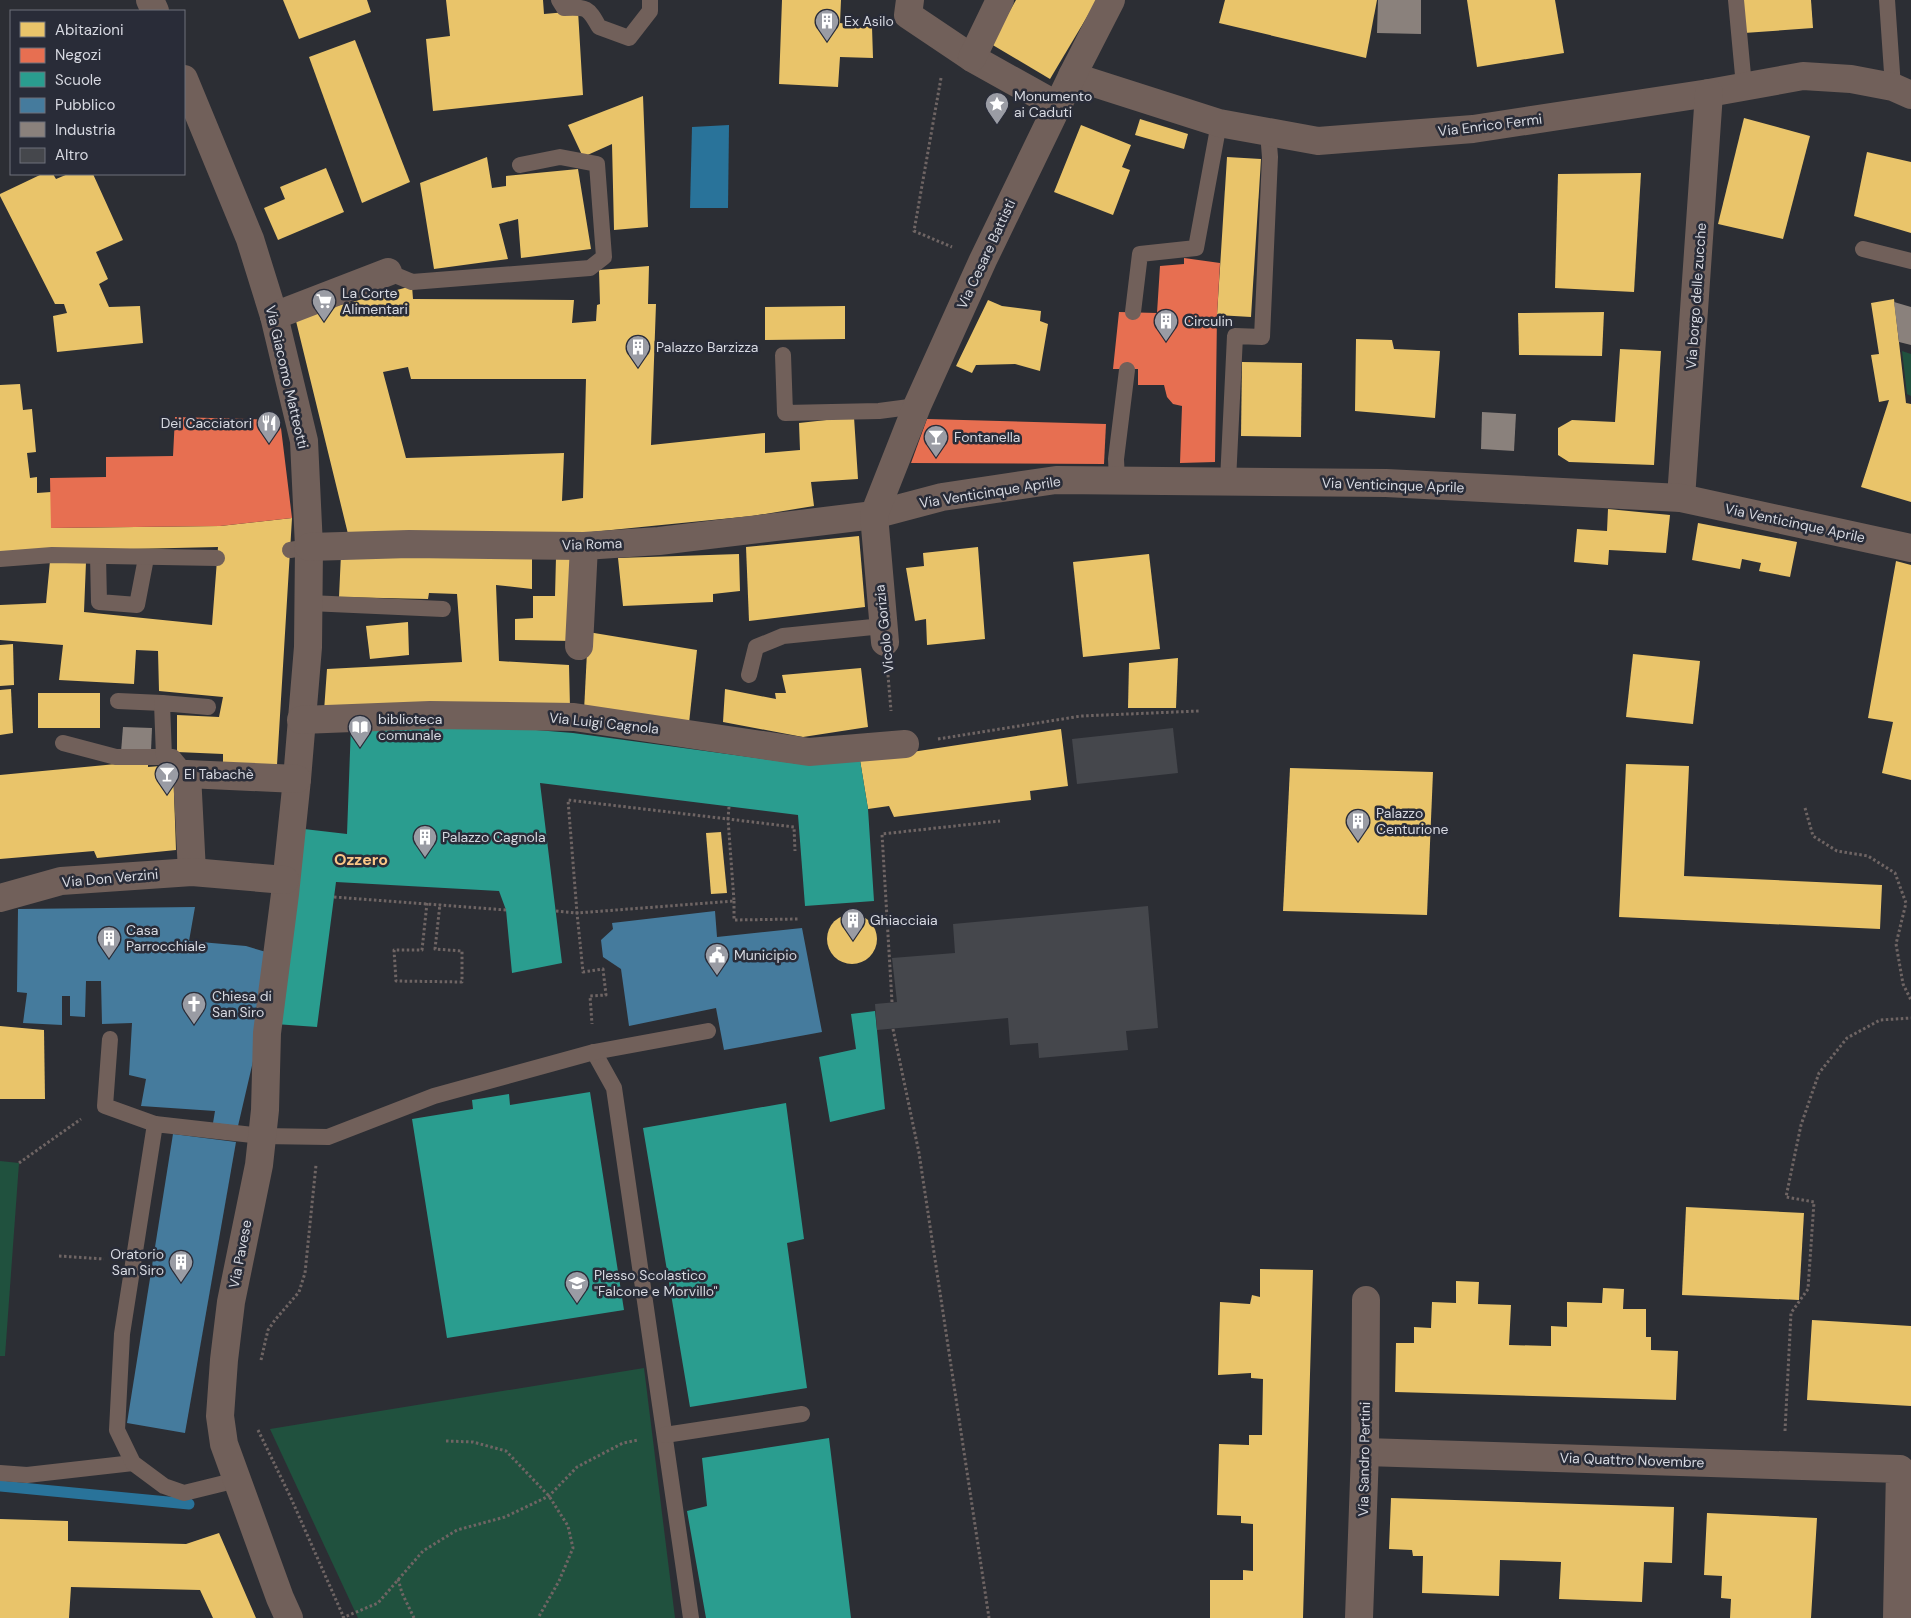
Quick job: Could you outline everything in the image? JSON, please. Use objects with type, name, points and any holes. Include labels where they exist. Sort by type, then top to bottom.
[{"type":"street","points":[[910,0],[908,15],[972,58],[1058,106]]},
{"type":"street","points":[[972,58],[1000,0]]},
{"type":"street","name":"Via Cesare Battisti","points":[[874,514],[917,406],[983,260],[1111,0]]},
{"type":"street","name":"Via Enrico Fermi","points":[[1072,76],[1219,123],[1318,141],[1473,129],[1709,93],[1803,76],[1851,79],[1902,91]]},
{"type":"street","name":"Via Giacomo Matteotti","points":[[185,81],[250,239],[274,316],[304,441],[300,548],[309,602],[308,647],[297,779],[285,880]]},
{"type":"street","name":"Via borgo delle zucche","points":[[1681,498],[1709,93]]},
{"type":"street","points":[[274,316],[388,272]]},
{"type":"street","name":"Via Venticinque Aprile","points":[[874,514],[942,497],[1056,480],[1386,483],[1681,498],[1911,548]]},
{"type":"street","name":"Via Roma","points":[[300,548],[409,544],[584,546],[659,541],[874,514]]},
{"type":"street","name":"Vicolo Gorizia","points":[[874,514],[884,634]]},
{"type":"street","points":[[579,646],[584,546]]},
{"type":"street","name":"Via Luigi Cagnola","points":[[301,720],[430,715],[574,718],[809,752],[900,744]]},
{"type":"street","points":[[192,872],[187,774],[297,779]]},
{"type":"street","name":"Via Don Verzini","points":[[0,898],[61,881],[192,872],[285,880]]},
{"type":"street","name":"Via Pavese","points":[[285,880],[267,1034],[265,1110],[259,1165],[231,1302],[220,1416],[224,1444],[289,1618]]},
{"type":"street","name":"Via Sandro Pertini","points":[[1359,1618],[1365,1452],[1366,1300]]},
{"type":"street","name":"Via Quattro Novembre","points":[[1365,1452],[1900,1469],[1897,1618]]},
{"type":"lane","points":[[560,0],[564,8],[583,7],[590,12],[599,27],[629,38],[650,11],[650,0]]},
{"type":"lane","points":[[1736,0],[1744,86]]},
{"type":"lane","points":[[1887,0],[1902,91]]},
{"type":"lane","points":[[1133,312],[1140,254],[1196,248],[1219,123]]},
{"type":"lane","points":[[1228,481],[1235,336],[1262,337],[1270,157],[1268,132]]},
{"type":"lane","points":[[388,272],[412,282],[590,268],[604,257],[597,164],[560,157],[520,165]]},
{"type":"lane","points":[[1863,249],[1911,261]]},
{"type":"lane","points":[[783,354],[785,413],[879,410],[917,406]]},
{"type":"lane","points":[[1117,481],[1116,459],[1127,370]]},
{"type":"lane","points":[[0,559],[52,555],[217,558]]},
{"type":"lane","points":[[98,556],[98,602],[137,605],[146,558]]},
{"type":"lane","points":[[309,602],[443,609]]},
{"type":"lane","points":[[749,675],[756,647],[783,636],[884,634]]},
{"type":"lane","points":[[118,701],[208,707]]},
{"type":"lane","points":[[162,703],[164,757]]},
{"type":"lane","points":[[64,743],[116,757],[173,758],[187,774]]},
{"type":"lane","points":[[110,1039],[106,1106],[155,1124],[262,1136],[328,1137],[434,1096],[594,1052],[708,1031]]},
{"type":"lane","points":[[594,1052],[614,1088],[691,1618]]},
{"type":"lane","points":[[155,1124],[125,1316],[118,1390],[117,1430],[133,1463],[164,1486],[184,1493],[237,1480]]},
{"type":"lane","points":[[665,1435],[802,1414]]},
{"type":"lane","points":[[0,1473],[27,1475],[133,1463]]},
{"type":"path","points":[[948,41],[914,231],[983,260]]},
{"type":"path","name":"Vicolo Gorizia","points":[[884,634],[900,744]]},
{"type":"path","points":[[900,744],[1081,716],[1199,711]]},
{"type":"path","points":[[594,1052],[590,996],[606,995],[603,969],[583,972],[568,800],[794,827],[795,851]]},
{"type":"path","points":[[729,807],[728,819],[734,920],[798,918]]},
{"type":"path","points":[[1805,808],[1813,836],[1837,851],[1868,856],[1896,873],[1906,903],[1896,944],[1903,984],[1911,1000]]},
{"type":"path","points":[[892,1002],[882,834],[1000,821]]},
{"type":"path","points":[[334,897],[506,910]]},
{"type":"path","points":[[556,912],[577,913],[734,901]]},
{"type":"path","points":[[427,903],[422,950],[394,950],[396,981],[462,982],[462,951],[435,949],[440,904]]},
{"type":"path","points":[[1783,1465],[1791,1313],[1808,1289],[1814,1202],[1786,1197],[1801,1125],[1819,1073],[1847,1038],[1880,1020],[1911,1018]]},
{"type":"path","points":[[893,1028],[918,1153],[989,1618]]},
{"type":"path","points":[[19,1163],[84,1117]]},
{"type":"path","points":[[259,1366],[268,1330],[299,1292],[305,1273],[318,1137]]},
{"type":"path","points":[[59,1256],[80,1258]]},
{"type":"path","points":[[256,1425],[290,1496],[343,1618],[378,1603],[423,1550],[457,1530],[505,1517],[549,1496],[577,1467],[623,1443],[665,1435]]},
{"type":"path","points":[[446,1441],[473,1442],[506,1450],[549,1496],[568,1526],[574,1548],[559,1581],[538,1618]]},
{"type":"path","points":[[398,1579],[414,1618]]},
{"type":"green space","points":[[1902,351],[1911,354],[1911,396],[1907,394]]},
{"type":"green space","points":[[0,1161],[19,1163],[5,1356],[0,1356]]},
{"type":"green space","points":[[644,1368],[675,1618],[358,1618],[270,1429]]},
{"type":"water","points":[[729,125],[728,208],[690,208],[692,127]]},
{"type":"building: Abitazioni","points":[[283,0],[367,0],[371,12],[299,39]]},
{"type":"building: Abitazioni","points":[[446,0],[543,0],[544,14],[578,11],[583,95],[433,111],[426,39],[450,36]]},
{"type":"building: Abitazioni","name":"Ex Asilo","points":[[782,0],[841,0],[840,23],[872,27],[873,58],[840,57],[838,87],[779,84]]},
{"type":"building: Abitazioni","points":[[1016,0],[1097,0],[1050,79],[991,44]]},
{"type":"building: Abitazioni","points":[[1225,0],[1377,0],[1366,58],[1219,23]]},
{"type":"building: Abitazioni","points":[[1467,0],[1555,0],[1564,53],[1477,67]]},
{"type":"building: Abitazioni","points":[[1742,0],[1811,0],[1813,28],[1744,33]]},
{"type":"building: Abitazioni","points":[[355,40],[410,182],[362,203],[309,57]]},
{"type":"building: Abitazioni","points":[[643,96],[648,227],[614,230],[612,144],[583,157],[568,125]]},
{"type":"building: Abitazioni","points":[[1744,118],[1810,136],[1783,239],[1718,224]]},
{"type":"building: Abitazioni","points":[[1140,119],[1188,134],[1184,149],[1135,135]]},
{"type":"building: Abitazioni","points":[[1081,125],[1131,145],[1122,167],[1130,170],[1113,215],[1054,192]]},
{"type":"building: Abitazioni","points":[[1867,152],[1911,162],[1911,233],[1854,216]]},
{"type":"building: Abitazioni","points":[[487,157],[492,188],[506,186],[506,176],[578,169],[591,249],[521,258],[518,219],[499,224],[508,259],[434,269],[420,183]]},
{"type":"building: Abitazioni","points":[[1227,157],[1261,159],[1251,317],[1217,315]]},
{"type":"building: Abitazioni","points":[[326,168],[344,212],[278,240],[264,208],[285,199],[280,187]]},
{"type":"building: Abitazioni","points":[[1641,173],[1634,292],[1555,288],[1558,174]]},
{"type":"building: Abitazioni","points":[[40,175],[54,175],[56,179],[66,175],[93,175],[123,240],[96,252],[108,279],[99,284],[109,307],[140,306],[143,343],[57,352],[53,316],[67,313],[64,304],[55,304],[0,194]]},
{"type":"building: Abitazioni","points":[[649,266],[648,304],[656,304],[651,445],[765,433],[765,453],[800,450],[799,423],[854,417],[858,479],[811,482],[814,506],[752,516],[561,535],[349,538],[295,317],[412,286],[413,299],[574,300],[572,323],[596,321],[597,305],[600,304],[599,270]],"holes":[[[408,367],[411,379],[586,379],[583,498],[562,501],[564,453],[406,458],[383,372]]]},
{"type":"building: Abitazioni","points":[[1894,299],[1906,403],[1911,404],[1911,502],[1861,487],[1889,400],[1879,402],[1871,355],[1879,354],[1871,303]]},
{"type":"building: Abitazioni","points":[[988,300],[1002,306],[1041,311],[1040,321],[1048,324],[1040,371],[1015,364],[976,365],[972,373],[956,366]]},
{"type":"building: Abitazioni","points":[[845,306],[845,339],[765,340],[765,307]]},
{"type":"building: Abitazioni","points":[[1604,312],[1602,356],[1519,355],[1518,313]]},
{"type":"building: Abitazioni","points":[[1356,339],[1392,340],[1394,349],[1440,351],[1435,418],[1355,411]]},
{"type":"building: Abitazioni","points":[[1620,349],[1661,351],[1654,465],[1569,462],[1558,455],[1558,428],[1572,420],[1615,422]]},
{"type":"building: Abitazioni","points":[[1242,362],[1302,363],[1301,437],[1241,436]]},
{"type":"building: Abitazioni","points":[[20,384],[23,410],[32,409],[36,452],[27,453],[30,478],[37,477],[37,493],[51,492],[51,528],[220,526],[292,518],[277,765],[223,764],[223,754],[177,752],[177,715],[219,717],[223,697],[159,691],[158,651],[136,650],[134,684],[59,680],[63,645],[0,640],[0,605],[46,603],[50,561],[86,562],[84,612],[212,625],[218,547],[0,552],[0,385]]},
{"type":"building: Abitazioni","points":[[1608,509],[1670,515],[1666,553],[1609,550],[1608,565],[1574,562],[1577,529],[1607,531]]},
{"type":"building: Abitazioni","points":[[1698,523],[1797,542],[1790,577],[1759,571],[1761,563],[1742,559],[1740,569],[1692,560]]},
{"type":"building: Abitazioni","points":[[859,536],[865,607],[749,621],[746,547]]},
{"type":"building: Abitazioni","points":[[978,547],[985,639],[927,645],[926,619],[915,621],[906,568],[924,566],[923,553]]},
{"type":"building: Abitazioni","points":[[341,554],[532,555],[532,589],[496,585],[499,661],[569,665],[570,708],[324,711],[327,669],[462,662],[457,594],[429,593],[428,599],[339,597]]},
{"type":"building: Abitazioni","points":[[739,554],[740,591],[713,594],[713,602],[623,606],[618,558]]},
{"type":"building: Abitazioni","points":[[1149,554],[1160,649],[1083,657],[1073,562]]},
{"type":"building: Abitazioni","points":[[572,556],[572,641],[515,640],[515,619],[533,618],[533,596],[555,596],[556,557]]},
{"type":"building: Abitazioni","points":[[1896,561],[1911,565],[1911,780],[1882,773],[1893,722],[1868,718]]},
{"type":"building: Abitazioni","points":[[408,622],[409,655],[370,659],[366,626]]},
{"type":"building: Abitazioni","points":[[588,632],[697,650],[689,723],[584,711]]},
{"type":"building: Abitazioni","points":[[13,644],[14,685],[0,686],[0,645]]},
{"type":"building: Abitazioni","points":[[1633,654],[1700,661],[1693,724],[1626,717]]},
{"type":"building: Abitazioni","points":[[1178,658],[1176,708],[1128,708],[1129,663]]},
{"type":"building: Abitazioni","points":[[861,668],[868,727],[803,737],[723,722],[725,689],[776,699],[775,693],[786,693],[782,675]]},
{"type":"building: Abitazioni","points":[[11,689],[13,733],[0,735],[0,690]]},
{"type":"building: Abitazioni","points":[[38,693],[100,693],[100,728],[38,728]]},
{"type":"building: Abitazioni","points":[[1061,729],[1068,786],[1030,791],[1031,800],[894,817],[889,806],[868,809],[860,760]]},
{"type":"building: Abitazioni","points":[[148,761],[148,767],[173,765],[176,850],[97,858],[94,851],[0,859],[0,775]]},
{"type":"building: Abitazioni","points":[[1626,764],[1689,766],[1684,876],[1882,885],[1880,929],[1619,917]]},
{"type":"building: Abitazioni","name":"Palazzo Centurione","points":[[1290,768],[1433,772],[1427,915],[1283,911]]},
{"type":"building: Abitazioni","points":[[721,832],[727,893],[711,894],[706,833]]},
{"type":"building: Abitazioni","name":"Ghiacciaia","points":[[847,914],[857,914],[870,921],[877,934],[877,944],[870,957],[857,964],[847,964],[838,960],[831,953],[827,944],[827,934],[831,925],[838,918]]},
{"type":"building: Abitazioni","points":[[0,1026],[44,1030],[45,1099],[0,1099]]},
{"type":"building: Abitazioni","points":[[1686,1207],[1804,1213],[1799,1300],[1682,1295]]},
{"type":"building: Abitazioni","points":[[1260,1269],[1313,1270],[1303,1618],[1210,1618],[1210,1580],[1243,1580],[1243,1570],[1253,1571],[1253,1524],[1241,1523],[1241,1516],[1217,1515],[1219,1444],[1249,1445],[1249,1435],[1262,1435],[1263,1379],[1251,1378],[1251,1373],[1218,1375],[1220,1302],[1250,1304],[1252,1295],[1260,1297]]},
{"type":"building: Abitazioni","points":[[1456,1281],[1479,1282],[1478,1304],[1511,1305],[1509,1345],[1551,1346],[1551,1326],[1567,1327],[1567,1302],[1602,1303],[1603,1288],[1624,1289],[1623,1309],[1646,1309],[1646,1337],[1651,1337],[1651,1350],[1678,1351],[1676,1400],[1395,1392],[1396,1343],[1414,1343],[1414,1327],[1431,1328],[1432,1302],[1456,1303]]},
{"type":"building: Abitazioni","points":[[1812,1320],[1911,1326],[1911,1406],[1807,1400]]},
{"type":"building: Abitazioni","points":[[1391,1498],[1674,1507],[1672,1563],[1644,1562],[1642,1602],[1559,1599],[1561,1562],[1500,1560],[1499,1596],[1422,1593],[1423,1556],[1413,1556],[1412,1550],[1389,1549]]},
{"type":"building: Abitazioni","points":[[1707,1513],[1817,1518],[1811,1618],[1730,1618],[1731,1599],[1721,1598],[1722,1576],[1704,1575]]},
{"type":"building: Abitazioni","points":[[0,1519],[68,1521],[68,1541],[186,1544],[219,1533],[256,1618],[213,1618],[200,1590],[71,1587],[69,1618],[0,1618]]},
{"type":"building: Negozi","name":"Circulin","points":[[1184,258],[1220,263],[1217,315],[1215,462],[1180,463],[1182,406],[1173,404],[1167,397],[1164,385],[1138,385],[1138,369],[1113,369],[1119,312],[1157,313],[1160,266],[1184,264]]},
{"type":"building: Negozi","points":[[175,417],[280,420],[292,518],[220,526],[51,528],[50,478],[106,477],[106,457],[173,456]]},
{"type":"building: Negozi","points":[[927,419],[1106,424],[1104,464],[911,463]]},
{"type":"building: Scuole","name":"Palazzo Cagnola","points":[[460,724],[573,733],[807,765],[860,760],[868,809],[874,901],[805,906],[798,815],[540,783],[562,963],[512,973],[506,910],[499,891],[336,882],[317,1027],[275,1024],[304,829],[347,834],[351,725]]},
{"type":"building: Scuole","points":[[875,1011],[885,1109],[830,1122],[819,1057],[856,1049],[851,1014]]},
{"type":"building: Scuole","points":[[590,1092],[624,1310],[447,1338],[412,1119],[473,1109],[472,1100],[509,1094],[510,1105]]},
{"type":"building: Scuole","points":[[786,1103],[804,1239],[787,1243],[807,1388],[690,1407],[643,1128]]},
{"type":"building: Scuole","points":[[829,1438],[851,1618],[706,1618],[687,1511],[707,1506],[702,1458]]},
{"type":"building: Pubblico","points":[[195,907],[189,941],[246,946],[266,952],[254,1057],[238,1126],[213,1123],[215,1111],[141,1106],[146,1079],[129,1075],[132,1023],[102,1024],[101,981],[86,981],[85,1017],[70,1016],[70,996],[62,996],[62,1025],[23,1023],[27,993],[17,992],[18,909]]},
{"type":"building: Pubblico","name":"Municipio","points":[[715,911],[717,937],[802,928],[822,1032],[724,1050],[716,1008],[629,1026],[621,969],[603,957],[601,940],[613,929],[612,923]]},
{"type":"building: Pubblico","name":"Oratorio San Siro","points":[[173,1134],[236,1142],[185,1433],[127,1423]]},
{"type":"building: Industria","points":[[1378,0],[1421,0],[1421,34],[1377,33]]},
{"type":"building: Industria","points":[[1894,302],[1911,307],[1911,345],[1899,342]]},
{"type":"building: Industria","points":[[1482,412],[1516,414],[1514,451],[1481,449]]},
{"type":"building: Industria","points":[[123,727],[152,728],[151,751],[121,752]]},
{"type":"building: Altro","points":[[1173,728],[1178,773],[1077,784],[1072,739]]},
{"type":"building: Altro","points":[[1148,906],[1158,1028],[1126,1031],[1128,1050],[1039,1058],[1038,1043],[1010,1045],[1008,1018],[877,1030],[875,1004],[897,1002],[892,958],[955,953],[953,924]]},
{"type":"waterway","points":[[0,1486],[189,1504]]},
{"type":"place","name":"Ex Asilo","points":[[827,42]]},
{"type":"place","name":"Monumento ai Caduti","points":[[997,125]]},
{"type":"place","name":"La Corte Alimentari","points":[[324,322]]},
{"type":"place","name":"Circulin","points":[[1166,342]]},
{"type":"place","name":"Palazzo Barzizza","points":[[638,368]]},
{"type":"place","name":"Dei Cacciatori","points":[[269,444]]},
{"type":"place","name":"Fontanella","points":[[936,458]]},
{"type":"place","name":"biblioteca comunale","points":[[360,748]]},
{"type":"place","name":"El Tabachè","points":[[167,795]]},
{"type":"place","name":"Palazzo Centurione","points":[[1358,842]]},
{"type":"place","name":"Palazzo Cagnola","points":[[425,858]]},
{"type":"place","name":"Ghiacciaia","points":[[853,941]]},
{"type":"place","name":"Casa Parrocchiale","points":[[109,959]]},
{"type":"place","name":"Municipio","points":[[717,976]]},
{"type":"place","name":"Chiesa di San Siro","points":[[194,1025]]},
{"type":"place","name":"Oratorio San Siro","points":[[181,1283]]},
{"type":"place","name":"Plesso Scolastico \"Falcone e Morvillo\"","points":[[577,1304]]},
{"type":"district","name":"Ozzero","points":[[361,859]]}]
